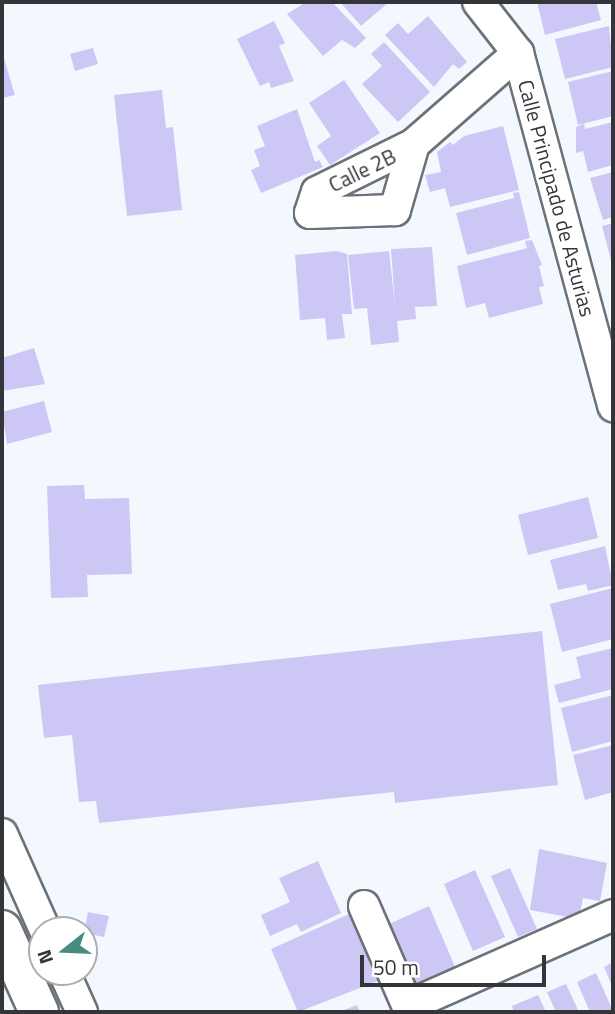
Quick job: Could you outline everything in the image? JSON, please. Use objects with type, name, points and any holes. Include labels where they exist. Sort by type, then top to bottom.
[{"type":"main road","points":[[2,930],[39,1012]]},
{"type":"street","name":"Calle Principado de Asturias","points":[[478,2],[518,53],[612,398]]},
{"type":"street","name":"Calle 2B","points":[[414,144],[518,53]]},
{"type":"street","points":[[2,834],[39,916]]},
{"type":"street","points":[[364,906],[409,1009],[613,915]]},
{"type":"street","points":[[70,986],[82,1012]]},
{"type":"building","points":[[306,2],[334,4],[366,38],[355,48],[342,40],[323,56],[287,14]]},
{"type":"building","points":[[340,2],[389,2],[361,26]]},
{"type":"building","points":[[537,2],[596,2],[601,20],[545,35]]},
{"type":"building","points":[[428,16],[467,62],[459,69],[453,64],[434,87],[385,35],[398,23],[408,34]]},
{"type":"building","points":[[274,21],[285,43],[279,46],[294,81],[271,88],[269,82],[260,86],[237,39]]},
{"type":"building","points":[[609,26],[613,67],[565,79],[555,39]]},
{"type":"building","points":[[384,42],[430,92],[398,122],[362,84],[382,66],[371,54]]},
{"type":"building","points":[[93,48],[98,64],[75,71],[70,54]]},
{"type":"building","points":[[2,52],[15,95],[2,98]]},
{"type":"building","points":[[613,71],[613,116],[578,125],[568,82]]},
{"type":"building","points":[[344,80],[380,133],[330,165],[317,146],[331,136],[309,103]]},
{"type":"building","points":[[162,90],[166,128],[173,127],[182,210],[127,216],[114,95]]},
{"type":"building","points":[[297,109],[315,162],[319,160],[323,167],[261,193],[251,170],[260,166],[254,150],[265,146],[257,126]]},
{"type":"building","points":[[613,122],[613,165],[588,172],[583,151],[576,153],[576,127],[584,124],[585,129]]},
{"type":"building","points":[[503,126],[519,190],[450,207],[445,188],[430,192],[425,175],[441,172],[437,152],[450,142],[453,145],[464,136]]},
{"type":"building","points":[[613,172],[613,217],[603,220],[590,178]]},
{"type":"building","points":[[519,192],[530,238],[467,255],[456,213],[514,198],[513,193]]},
{"type":"building","points":[[613,223],[613,264],[612,264],[602,226]]},
{"type":"building","points":[[532,240],[542,265],[539,266],[544,286],[539,287],[543,304],[489,318],[485,303],[466,308],[457,266],[527,248],[525,241]]},
{"type":"building","points":[[432,247],[437,306],[415,307],[416,319],[397,321],[399,342],[371,345],[367,308],[354,309],[348,255],[389,251],[395,305],[391,249]]},
{"type":"building","points":[[337,251],[347,254],[352,314],[342,314],[345,338],[327,340],[325,318],[300,320],[295,255]]},
{"type":"building","points":[[34,348],[45,384],[2,391],[2,358]]},
{"type":"building","points":[[44,401],[52,432],[7,444],[2,412]]},
{"type":"building","points":[[84,485],[85,499],[129,498],[132,574],[87,575],[88,597],[51,598],[47,486]]},
{"type":"building","points":[[588,497],[598,538],[528,555],[518,515]]},
{"type":"building","points":[[605,546],[613,585],[588,591],[586,584],[558,590],[550,560]]},
{"type":"building","points":[[613,588],[613,639],[562,652],[550,604]]},
{"type":"building","points":[[542,631],[558,785],[395,803],[394,792],[99,823],[96,801],[79,802],[72,735],[44,738],[38,685]]},
{"type":"building","points":[[613,648],[613,689],[559,703],[554,685],[581,678],[576,657]]},
{"type":"building","points":[[613,695],[613,741],[572,752],[561,708]]},
{"type":"building","points":[[613,745],[613,792],[585,800],[573,755]]},
{"type":"building","points":[[539,849],[607,863],[600,901],[583,898],[579,919],[530,910]]},
{"type":"building","points":[[318,861],[341,913],[301,932],[297,924],[270,936],[261,915],[290,902],[279,878]]},
{"type":"building","points":[[510,868],[537,929],[518,937],[491,876]]},
{"type":"building","points":[[475,870],[505,937],[473,951],[444,884]]},
{"type":"building","points":[[429,906],[456,969],[416,986],[389,924]]},
{"type":"building","points":[[88,912],[109,916],[104,937],[98,936],[98,916],[87,916]]},
{"type":"building","points":[[349,914],[378,981],[298,1012],[271,949]]},
{"type":"building","points":[[613,962],[613,988],[604,967]]},
{"type":"building","points":[[596,973],[613,1012],[590,1012],[577,982]]},
{"type":"building","points":[[566,984],[579,1012],[556,1012],[547,992]]},
{"type":"building","points":[[538,995],[546,1012],[514,1012],[512,1006]]},
{"type":"building","points":[[357,1005],[360,1012],[339,1012]]}]
